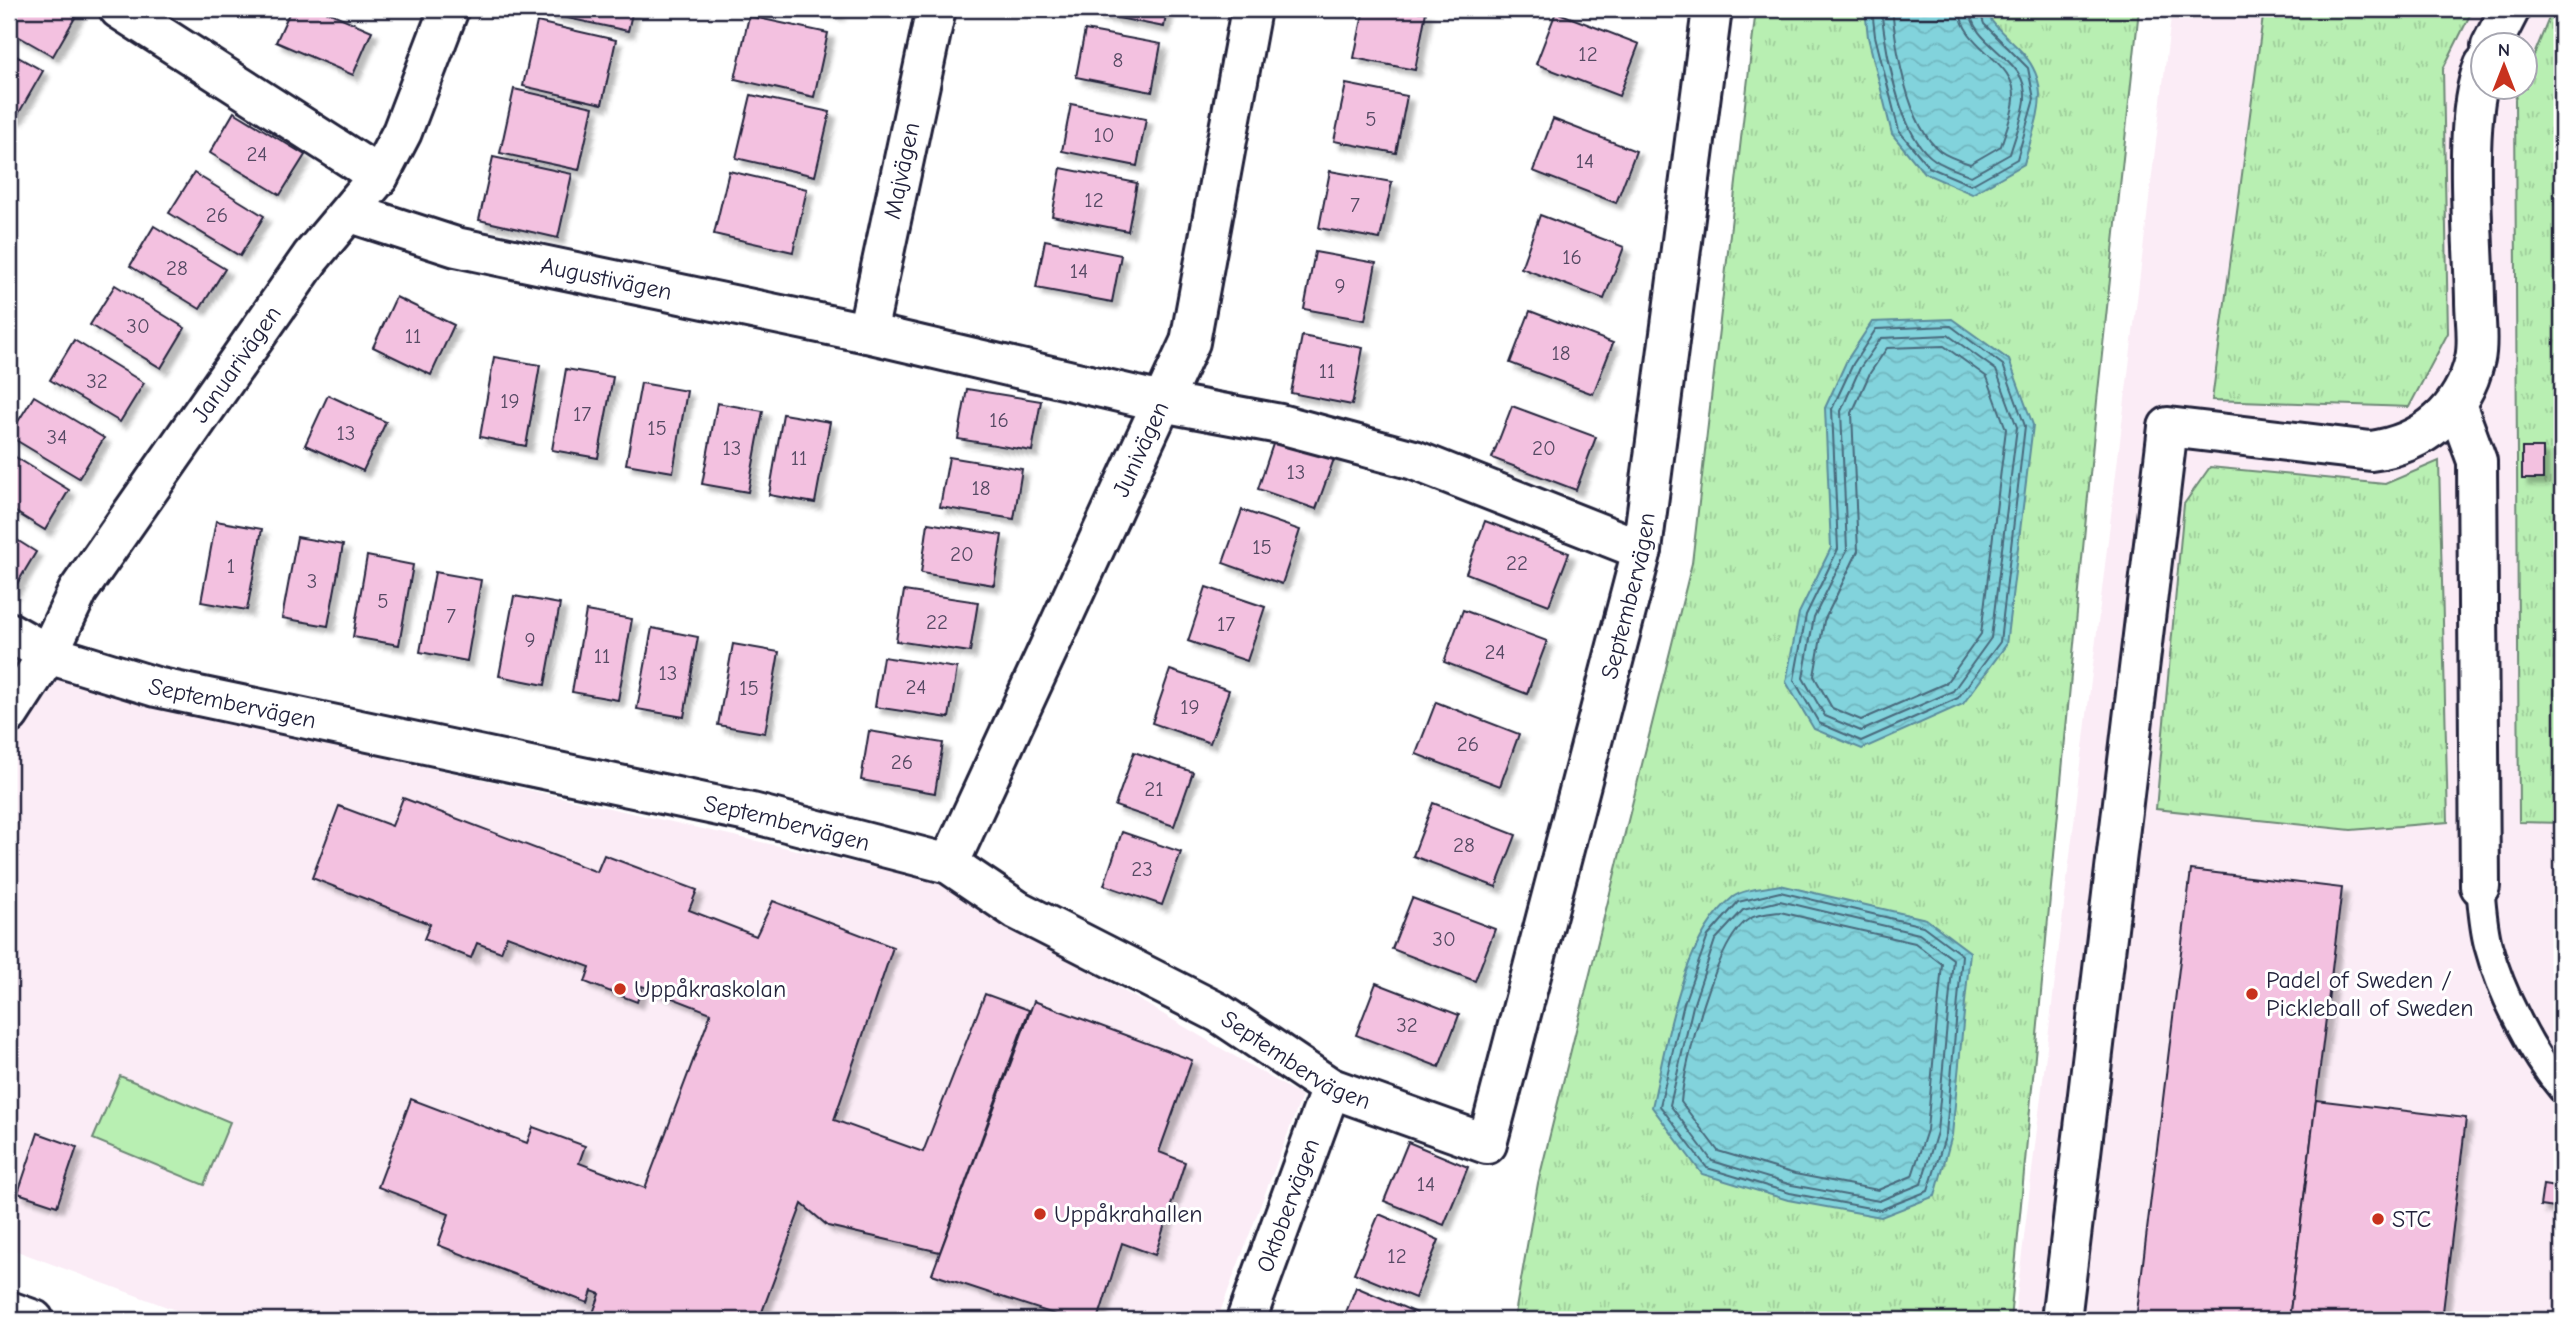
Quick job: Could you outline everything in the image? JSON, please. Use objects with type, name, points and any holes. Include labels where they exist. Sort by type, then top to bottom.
[{"type":"street","points":[[118,9],[379,176]]},
{"type":"street","name":"Januarivägen","points":[[9,714],[48,654],[78,591],[311,257],[351,213],[379,176],[402,132],[449,9]]},
{"type":"street","name":"Majvägen","points":[[867,333],[936,9]]},
{"type":"street","name":"Junivägen","points":[[949,863],[1190,342],[1251,9]]},
{"type":"street","name":"Septembervägen","points":[[9,632],[48,654],[156,687],[752,813],[949,863],[1017,910],[1219,1013],[1331,1088],[1487,1144],[1642,550],[1712,9]]},
{"type":"street","points":[[2498,32],[2510,9]]},
{"type":"street","points":[[2061,1320],[2168,427],[2371,451],[2400,447],[2429,430],[2456,404],[2475,358],[2472,145],[2476,102]]},
{"type":"street","name":"Augustivägen","points":[[351,213],[456,247],[867,333],[1162,402],[1280,425],[1414,460],[1642,550]]},
{"type":"street","points":[[2456,404],[2477,461],[2480,886]]},
{"type":"street","name":"Oktobervägen","points":[[1246,1320],[1331,1088]]},
{"type":"street","points":[[9,1311],[34,1320]]},
{"type":"lane","points":[[2480,886],[2488,945],[2508,997],[2546,1070],[2562,1089]]},
{"type":"shaded area","points":[[2172,9],[2562,9],[2562,1320],[2014,1320]]},
{"type":"shaded area","name":"Uppåkraskolan","points":[[50,677],[222,721],[939,882],[1302,1096],[1217,1320],[202,1320],[9,1248],[9,728]]},
{"type":"green space","points":[[1756,9],[2139,9],[2097,401],[2010,1320],[1514,1320],[1538,1183],[1692,563]]},
{"type":"green space","points":[[2264,9],[2473,9],[2443,69],[2448,333],[2409,407],[2212,400]]},
{"type":"green space","points":[[2551,13],[2562,18],[2562,823],[2519,822],[2515,102],[2540,102],[2540,40]]},
{"type":"green space","points":[[2439,461],[2448,822],[2351,830],[2156,809],[2184,504],[2210,467],[2385,484]]},
{"type":"green space","points":[[120,1076],[230,1122],[204,1185],[93,1139]]},
{"type":"water","points":[[1865,9],[1985,9],[2029,61],[2040,88],[2040,102],[2024,164],[1972,194],[1924,173],[1892,134],[1868,37]]},
{"type":"water","points":[[1952,319],[2009,360],[2033,425],[2006,645],[1963,704],[1862,749],[1814,729],[1786,682],[1799,613],[1831,548],[1825,408],[1847,360],[1872,322]]},
{"type":"water","points":[[1780,885],[1926,919],[1970,952],[1952,1135],[1935,1196],[1881,1217],[1788,1200],[1702,1174],[1652,1107],[1678,994],[1700,939],[1715,916],[1737,894]]},
{"type":"building","points":[[9,9],[80,9],[53,56],[9,31]]},
{"type":"building","points":[[291,9],[321,9],[372,31],[353,75],[276,42]]},
{"type":"building","points":[[550,9],[633,9],[628,31],[549,14]]},
{"type":"building","points":[[817,9],[839,9],[838,14]]},
{"type":"building","points":[[1089,9],[1167,9],[1164,27],[1088,12]]},
{"type":"building","points":[[1364,9],[1426,12],[1415,70],[1354,58]]},
{"type":"building","points":[[1556,12],[1639,44],[1619,96],[1536,64]]},
{"type":"building","points":[[749,16],[828,33],[814,97],[735,79]]},
{"type":"building","points":[[537,22],[616,40],[602,104],[523,86]]},
{"type":"building","points":[[1085,30],[1161,44],[1152,92],[1076,77]]},
{"type":"building","points":[[9,52],[43,71],[16,118],[9,114]]},
{"type":"building","points":[[1346,84],[1407,96],[1396,153],[1334,141]]},
{"type":"building","points":[[514,89],[593,107],[579,170],[500,153]]},
{"type":"building","points":[[751,95],[830,112],[815,176],[736,158]]},
{"type":"building","points":[[1071,104],[1146,119],[1137,166],[1062,151]]},
{"type":"building","points":[[234,112],[305,155],[280,195],[210,153]]},
{"type":"building","points":[[1553,119],[1636,151],[1616,203],[1533,171]]},
{"type":"building","points":[[493,157],[572,174],[558,238],[479,220]]},
{"type":"building","points":[[1061,168],[1137,183],[1128,231],[1052,216]]},
{"type":"building","points":[[729,171],[807,189],[793,252],[714,234]]},
{"type":"building","points":[[1330,171],[1392,182],[1380,239],[1319,228]]},
{"type":"building","points":[[194,173],[264,216],[240,256],[169,213]]},
{"type":"building","points":[[1540,215],[1624,247],[1604,299],[1521,268]]},
{"type":"building","points":[[154,226],[225,269],[200,309],[130,266]]},
{"type":"building","points":[[1045,240],[1121,255],[1112,302],[1036,288]]},
{"type":"building","points":[[1315,252],[1376,263],[1365,320],[1304,309]]},
{"type":"building","points":[[115,285],[185,328],[161,368],[90,325]]},
{"type":"building","points":[[396,297],[454,325],[431,375],[373,347]]},
{"type":"building","points":[[1530,311],[1613,343],[1593,394],[1510,363]]},
{"type":"building","points":[[1302,336],[1363,348],[1352,405],[1291,393]]},
{"type":"building","points":[[74,340],[144,383],[120,422],[50,380]]},
{"type":"building","points":[[494,357],[540,365],[526,446],[480,437]]},
{"type":"building","points":[[566,369],[613,377],[598,458],[552,450]]},
{"type":"building","points":[[641,383],[687,391],[673,472],[626,464]]},
{"type":"building","points":[[967,389],[1041,401],[1032,451],[958,439]]},
{"type":"building","points":[[328,395],[386,422],[363,471],[305,445]]},
{"type":"building","points":[[34,396],[104,438],[79,478],[9,436]]},
{"type":"building","points":[[717,403],[763,411],[748,492],[702,484]]},
{"type":"building","points":[[1512,406],[1596,437],[1576,490],[1492,458]]},
{"type":"building","points":[[783,414],[830,422],[815,503],[769,495]]},
{"type":"building","points":[[1276,435],[1335,456],[1316,509],[1258,489]]},
{"type":"building","points":[[2522,448],[2543,448],[2543,479],[2522,479]]},
{"type":"building","points":[[9,453],[69,490],[45,530],[9,508]]},
{"type":"building","points":[[949,457],[1022,469],[1014,519],[940,507]]},
{"type":"building","points":[[1242,510],[1300,530],[1282,584],[1223,563]]},
{"type":"building","points":[[216,521],[262,529],[247,610],[201,602]]},
{"type":"building","points":[[1485,521],[1569,553],[1549,605],[1466,573]]},
{"type":"building","points":[[928,523],[1002,535],[994,585],[921,573]]},
{"type":"building","points":[[9,535],[36,552],[12,592],[9,591]]},
{"type":"building","points":[[297,537],[343,545],[328,626],[282,618]]},
{"type":"building","points":[[367,556],[413,565],[399,645],[353,637]]},
{"type":"building","points":[[435,572],[481,580],[467,661],[420,652]]},
{"type":"building","points":[[1206,587],[1265,607],[1247,661],[1188,641]]},
{"type":"building","points":[[904,591],[978,602],[970,652],[896,641]]},
{"type":"building","points":[[514,596],[560,604],[545,685],[499,676]]},
{"type":"building","points":[[1463,610],[1547,641],[1527,694],[1444,662]]},
{"type":"building","points":[[586,611],[632,619],[618,700],[572,692]]},
{"type":"building","points":[[652,628],[698,637],[684,717],[637,709]]},
{"type":"building","points":[[733,644],[779,652],[765,733],[718,725]]},
{"type":"building","points":[[883,657],[957,668],[949,718],[875,707]]},
{"type":"building","points":[[1170,670],[1229,690],[1210,743],[1152,723]]},
{"type":"building","points":[[1436,702],[1519,734],[1500,786],[1416,754]]},
{"type":"building","points":[[869,731],[943,743],[935,793],[861,780]]},
{"type":"building","points":[[1134,752],[1193,772],[1174,826],[1115,806]]},
{"type":"building","name":"Uppåkraskolan","points":[[403,798],[597,872],[604,855],[697,890],[689,910],[756,936],[773,901],[893,947],[834,1120],[923,1152],[985,994],[1029,1010],[940,1252],[828,1226],[802,1204],[759,1320],[604,1320],[592,1316],[600,1294],[592,1291],[588,1303],[438,1245],[449,1214],[378,1187],[411,1099],[527,1143],[533,1127],[585,1146],[579,1163],[645,1188],[711,1013],[642,986],[637,1002],[585,982],[590,967],[507,936],[501,952],[477,943],[471,958],[424,939],[430,924],[312,878],[339,806],[392,826]]},
{"type":"building","points":[[1433,803],[1516,835],[1496,887],[1413,856]]},
{"type":"building","points":[[1122,832],[1181,852],[1162,905],[1104,885]]},
{"type":"building","name":"Padel of Sweden / Pickleball of Sweden","points":[[2191,870],[2342,888],[2289,1320],[2136,1320]]},
{"type":"building","points":[[1412,898],[1495,929],[1475,981],[1392,949]]},
{"type":"building","points":[[1376,983],[1459,1015],[1439,1067],[1356,1035]]},
{"type":"building","points":[[1034,1001],[1192,1060],[1159,1152],[1185,1162],[1155,1255],[1122,1243],[1098,1320],[1072,1320],[932,1274]]},
{"type":"building","name":"STC","points":[[2316,1100],[2466,1118],[2442,1320],[2289,1320]]},
{"type":"building","points":[[38,1133],[77,1147],[57,1206],[18,1193]]},
{"type":"building","points":[[1408,1142],[1468,1167],[1444,1225],[1384,1201]]},
{"type":"building","points":[[2543,1185],[2562,1188],[2562,1209],[2540,1206]]},
{"type":"building","points":[[1379,1214],[1439,1240],[1415,1298],[1354,1273]]},
{"type":"building","points":[[1356,1287],[1417,1313],[1414,1320],[1343,1320]]},
{"type":"place","name":"Uppåkraskolan","points":[[620,989]]},
{"type":"place","name":"Padel of Sweden / Pickleball of Sweden","points":[[2252,994]]},
{"type":"place","name":"Uppåkrahallen","points":[[1040,1214]]},
{"type":"place","name":"STC","points":[[2378,1219]]}]
